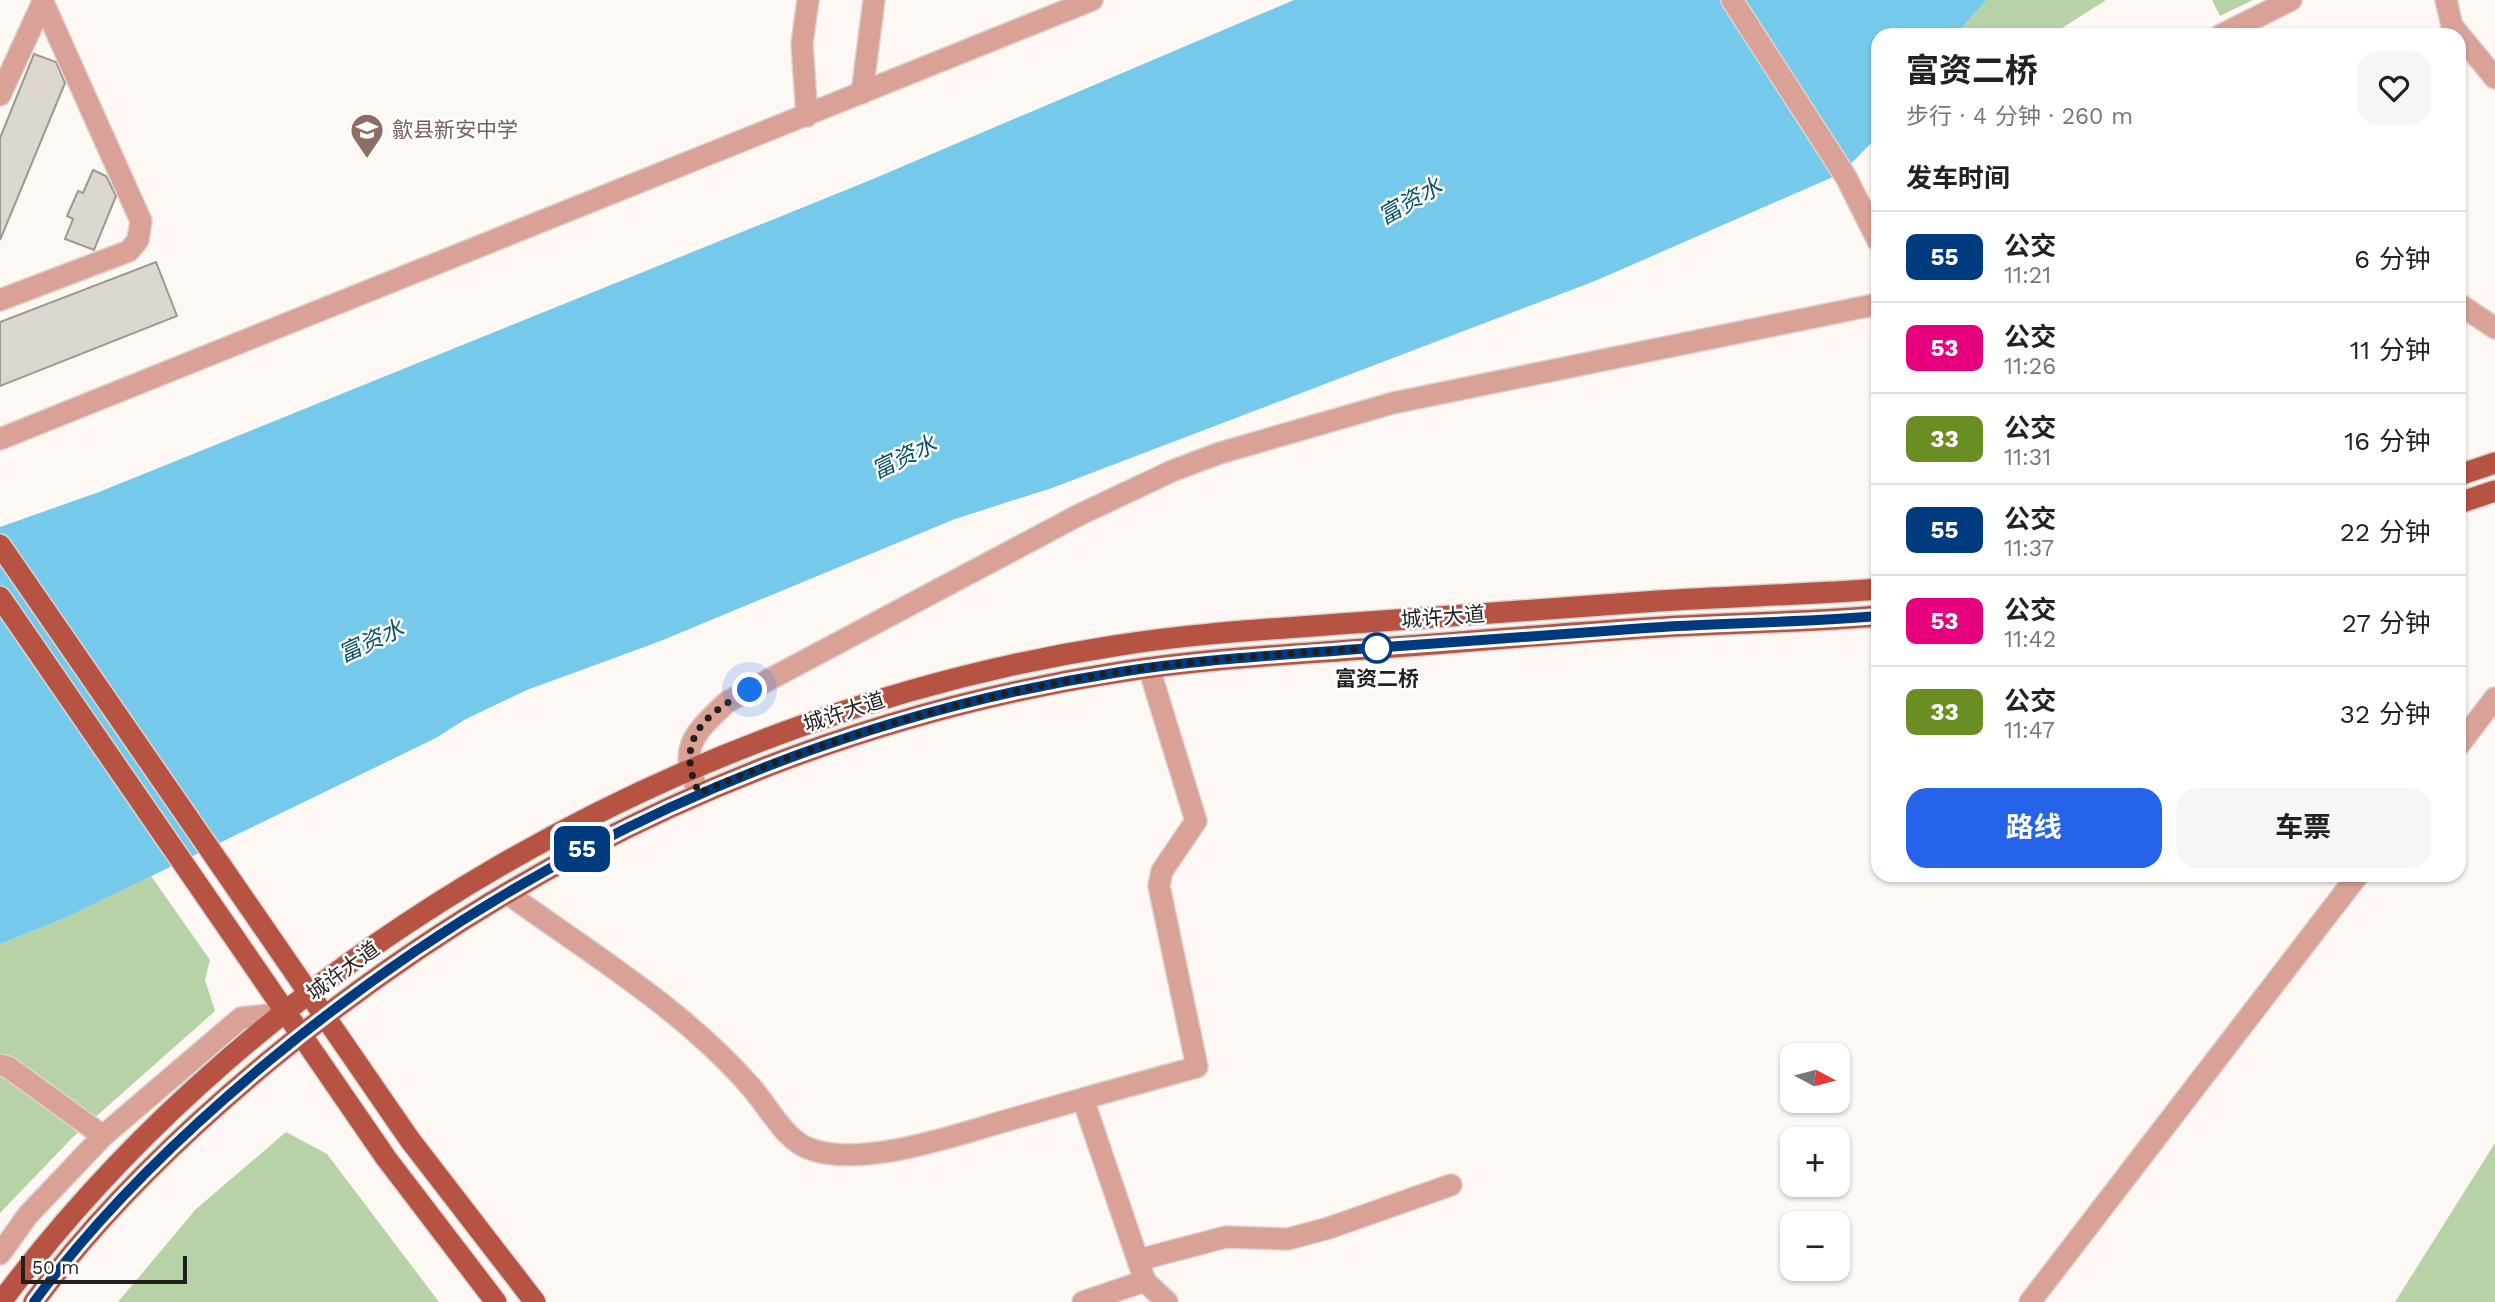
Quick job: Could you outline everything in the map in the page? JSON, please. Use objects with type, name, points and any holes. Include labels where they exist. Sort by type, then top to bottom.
[{"type":"main road","points":[[2466,473],[2495,463]]},
{"type":"main road","points":[[2466,501],[2495,491]]},
{"type":"main road","points":[[0,545],[454,1201],[535,1302]]},
{"type":"main road","name":"城许大道","points":[[1,1302],[54,1234],[130,1151],[226,1062],[310,995],[404,927],[535,844],[596,812],[688,770],[793,728],[927,686],[1113,646],[1220,633],[1662,601],[1871,589]]},
{"type":"main road","points":[[0,597],[423,1209],[496,1302]]},
{"type":"main road","name":"城许大道","points":[[34,1302],[92,1230],[148,1170],[234,1091],[301,1035],[419,949],[507,893],[607,836],[699,793],[801,753],[934,712],[1065,681],[1149,668],[1222,659],[1636,629],[1871,616]]},
{"type":"street","points":[[807,116],[802,44],[808,0]]},
{"type":"street","points":[[862,93],[874,0]]},
{"type":"street","points":[[0,439],[1092,0]]},
{"type":"street","points":[[1732,0],[1846,177],[1871,227]]},
{"type":"street","points":[[2235,28],[2291,0]]},
{"type":"street","points":[[2446,0],[2454,28]]},
{"type":"street","points":[[0,95],[43,1]]},
{"type":"street","points":[[0,300],[129,251],[141,234],[141,221],[43,1]]},
{"type":"street","points":[[2466,43],[2495,78]]},
{"type":"street","points":[[699,793],[688,770],[692,737],[727,702],[1079,515],[1184,467],[1280,433],[1394,403],[1871,305]]},
{"type":"street","points":[[2466,309],[2495,328]]},
{"type":"street","points":[[507,893],[633,983],[685,1025],[736,1071],[781,1126],[811,1150],[841,1155],[908,1148],[1197,1066],[1159,886],[1162,871],[1196,821],[1149,668]]},
{"type":"street","points":[[2466,736],[2495,698]]},
{"type":"street","points":[[2030,1302],[2353,882]]},
{"type":"street","points":[[0,1254],[28,1215],[103,1136],[241,1017],[286,1013]]},
{"type":"street","points":[[0,1065],[8,1067],[103,1136]]},
{"type":"street","points":[[1083,1099],[1145,1281],[1167,1302]]},
{"type":"street","points":[[1138,1260],[1226,1237],[1287,1239],[1329,1228],[1451,1185]]},
{"type":"street","points":[[1083,1302],[1145,1281]]},
{"type":"green space","points":[[1987,0],[2106,0],[2062,28],[1961,28]]},
{"type":"green space","points":[[2212,0],[2253,0],[2220,16]]},
{"type":"green space","points":[[151,876],[210,960],[205,980],[215,1011],[74,1136],[0,1213],[0,944],[63,919]]},
{"type":"green space","points":[[286,1132],[327,1154],[439,1302],[118,1302],[196,1209]]},
{"type":"green space","points":[[2495,1143],[2495,1302],[2395,1302]]},
{"type":"water","name":"富资水","points":[[1294,0],[1987,0],[1961,28],[1871,28],[1871,143],[1842,173],[1595,281],[1052,488],[955,519],[658,642],[527,690],[464,720],[436,738],[63,919],[0,944],[0,527],[99,492],[873,179]]},
{"type":"building","points":[[34,54],[56,62],[65,83],[0,240],[0,138]]},
{"type":"building","points":[[93,170],[106,176],[116,196],[94,250],[65,239],[73,219],[67,216],[78,191],[83,193]]},
{"type":"building","points":[[156,262],[177,316],[0,386],[0,322]]},
{"type":"bus line","name":"55","points":[[34,1302],[92,1230],[148,1170],[243,1083],[358,991],[548,867],[607,836],[734,778],[870,730],[934,712],[1000,695],[1118,672],[1222,659],[1636,629],[1871,617]]},
{"type":"place","name":"歙县新安中学","points":[[367,160]]},
{"type":"place","name":"富资二桥","points":[[1377,648]]},
{"type":"route","points":[[750,690],[727,702],[692,737],[688,770],[699,793],[801,753],[870,730],[1021,690],[1170,665],[1388,647],[1377,648]]}]
